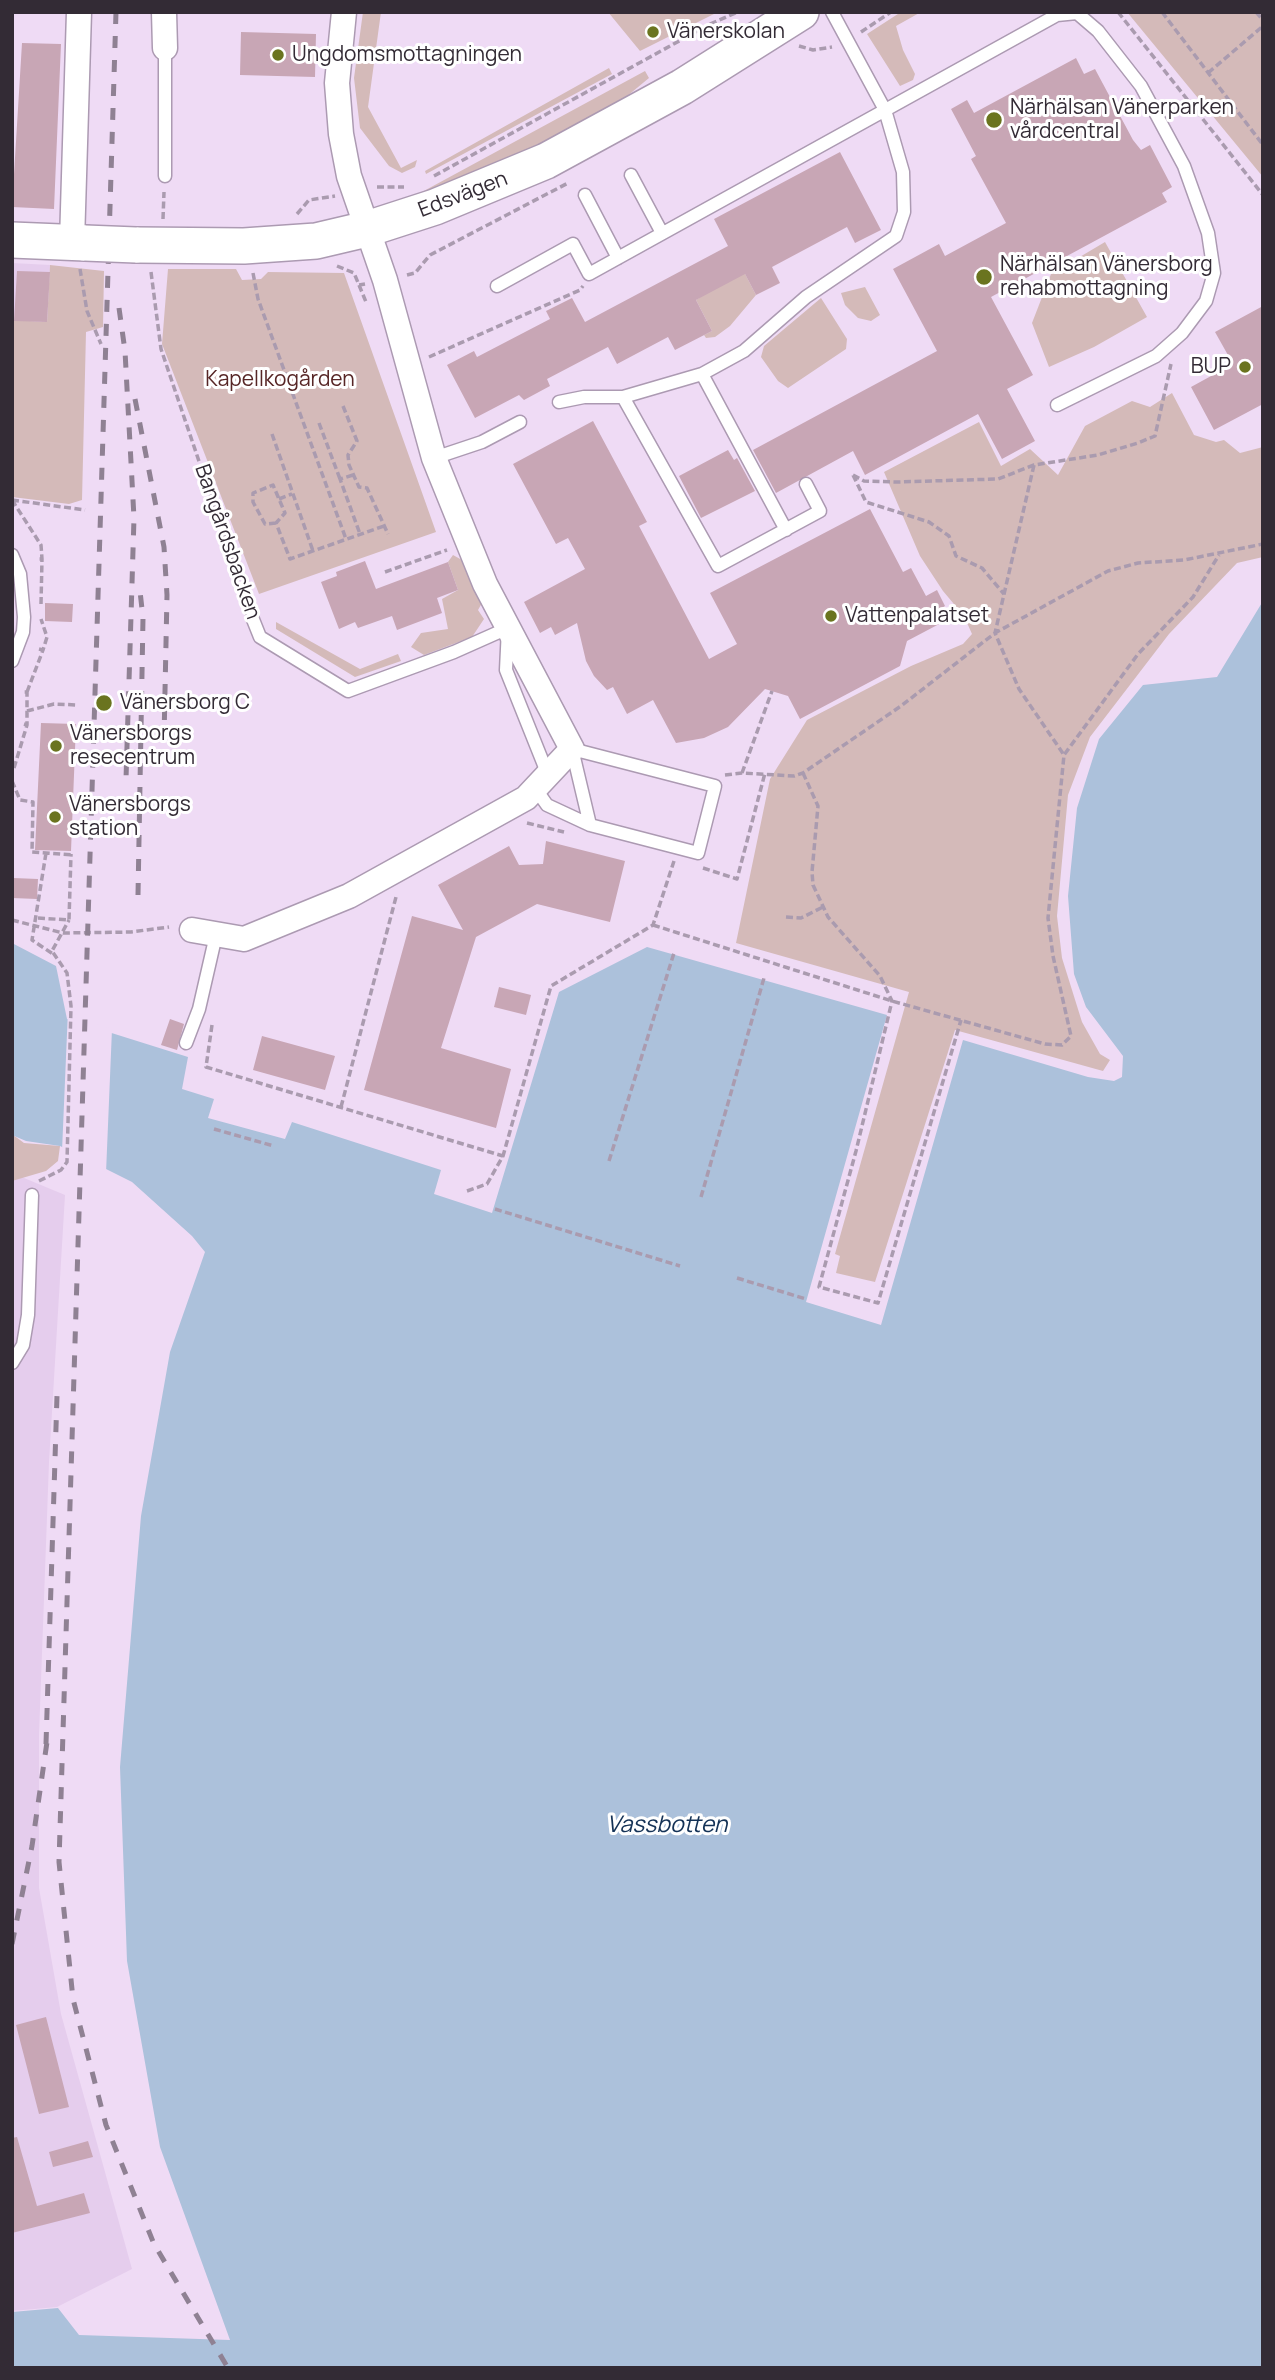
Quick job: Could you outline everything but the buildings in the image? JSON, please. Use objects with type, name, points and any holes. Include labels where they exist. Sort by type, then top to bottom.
[{"type":"main road","name":"Edsvägen","points":[[12,240],[79,252],[143,254],[316,241],[367,229],[485,189],[546,161],[682,87],[801,12]]},
{"type":"street","points":[[79,12],[79,252]]},
{"type":"street","points":[[164,12],[165,48]]},
{"type":"street","points":[[204,932],[244,939],[349,896],[526,798],[572,749],[485,584],[434,458],[355,192],[341,134],[337,83],[344,12]]},
{"type":"lane","points":[[559,402],[584,397],[623,397],[702,374],[744,351],[806,298],[896,236],[904,212],[903,172],[885,110],[832,12]]},
{"type":"lane","points":[[497,286],[573,244],[589,274],[1057,15],[1077,13],[1098,31],[1141,86],[1184,166],[1208,233],[1214,273],[1206,301],[1176,338],[1156,356],[1056,405]]},
{"type":"lane","points":[[165,48],[165,176]]},
{"type":"lane","points":[[631,175],[662,233]]},
{"type":"lane","points":[[585,195],[618,258]]},
{"type":"lane","points":[[702,374],[786,530]]},
{"type":"lane","points":[[623,397],[718,566],[820,511],[806,484]]},
{"type":"lane","points":[[434,458],[482,442],[520,422]]},
{"type":"lane","points":[[12,555],[20,574],[24,617],[23,632],[12,661]]},
{"type":"lane","name":"Bangårdsbacken","points":[[252,617],[260,637],[348,691],[454,652],[508,628]]},
{"type":"lane","points":[[508,628],[506,670],[542,781],[547,805],[590,825],[698,853],[715,786],[572,749],[590,825]]},
{"type":"lane","points":[[186,1043],[199,1009],[204,932]]},
{"type":"lane","points":[[12,1363],[23,1345],[27,1315],[32,1195]]},
{"type":"path","points":[[431,177],[710,24],[738,12]]},
{"type":"path","points":[[1118,12],[1263,195]]},
{"type":"path","points":[[1161,12],[1263,145]]},
{"type":"path","points":[[1256,12],[1263,20]]},
{"type":"path","points":[[1208,73],[1263,26]]},
{"type":"path","points":[[165,176],[163,220],[176,220]]},
{"type":"path","points":[[289,217],[300,212],[309,200],[382,186],[411,185]]},
{"type":"path","points":[[79,252],[87,311],[101,344]]},
{"type":"path","name":"Bangårdsbacken","points":[[143,254],[161,349],[252,617]]},
{"type":"path","points":[[251,264],[258,299],[346,538]]},
{"type":"path","points":[[407,366],[580,290],[589,274]]},
{"type":"path","points":[[1004,594],[982,568],[956,556],[949,536],[929,522],[866,502],[853,475],[864,481],[963,482],[998,479],[1034,465],[1098,454],[1155,436],[1176,338]]},
{"type":"path","points":[[343,406],[357,441],[348,455],[354,475],[359,487],[367,488],[387,534]]},
{"type":"path","points":[[319,423],[360,534]]},
{"type":"path","points":[[272,434],[313,551]]},
{"type":"path","points":[[1034,465],[995,633],[1018,689],[1064,755]]},
{"type":"path","points":[[340,480],[354,475]]},
{"type":"path","points":[[273,485],[285,513],[276,523],[265,524],[253,502],[253,493],[273,485]]},
{"type":"path","points":[[279,499],[292,494]]},
{"type":"path","points":[[12,500],[85,510]]},
{"type":"path","points":[[12,500],[41,545],[40,610],[47,637],[26,692],[26,724],[13,769]]},
{"type":"path","points":[[276,523],[290,559],[384,526]]},
{"type":"path","points":[[715,786],[719,776],[765,773],[794,776],[803,773],[901,706],[995,633],[1108,571],[1138,563],[1219,555],[1263,544]]},
{"type":"path","points":[[653,925],[892,1001],[1045,1044],[1062,1045],[1071,1036],[1053,956],[1048,919],[1064,755],[1138,654],[1193,597],[1219,555]]},
{"type":"path","points":[[742,773],[772,691]]},
{"type":"path","points":[[27,710],[54,704],[78,705]]},
{"type":"path","points":[[699,867],[737,879],[765,773]]},
{"type":"path","points":[[803,773],[818,806],[813,885],[823,907],[846,939],[880,976],[892,1001],[856,1151],[819,1287],[878,1303],[961,1020]]},
{"type":"path","points":[[12,781],[20,800],[33,802],[32,852],[72,855],[69,920],[52,951],[54,955]]},
{"type":"path","points":[[526,823],[566,833]]},
{"type":"path","points":[[32,1195],[37,1182],[61,1170],[67,1162],[71,1006],[67,973],[54,955],[32,940],[38,918],[46,853]]},
{"type":"path","points":[[467,1192],[487,1184],[503,1156],[551,986],[653,925],[674,859],[687,863]]},
{"type":"path","points":[[341,1107],[396,895]]},
{"type":"path","points":[[786,917],[801,918],[823,907]]},
{"type":"path","points":[[38,918],[69,920]]},
{"type":"path","points":[[12,920],[63,933],[131,932],[176,926],[204,932]]},
{"type":"path","points":[[96,926],[96,931]]},
{"type":"path","points":[[609,1161],[674,953]]},
{"type":"path","points":[[701,1197],[764,978]]},
{"type":"path","points":[[199,1009],[213,1020],[206,1067],[503,1156]]},
{"type":"path","points":[[214,1129],[274,1146]]},
{"type":"path","points":[[495,1209],[680,1266]]},
{"type":"path","points":[[737,1278],[806,1299]]},
{"type":"shaded area","points":[[12,263],[50,265],[47,322],[12,320]]},
{"type":"shaded area","points":[[12,1173],[65,1195],[49,1462],[39,1735],[39,1888],[61,2014],[132,2269],[57,2307],[12,2311]]},
{"type":"green space","points":[[363,12],[381,12],[368,107],[401,168],[417,160],[415,167],[402,173],[389,166],[360,128],[354,78]]},
{"type":"green space","name":"Vänerskolan","points":[[608,12],[718,12],[640,51]]},
{"type":"green space","points":[[901,12],[921,12],[896,26],[903,50],[915,74],[913,80],[900,86],[867,34]]},
{"type":"green space","points":[[1127,12],[1263,12],[1263,177]]},
{"type":"green space","points":[[609,68],[612,74],[426,174],[425,171]]},
{"type":"green space","points":[[645,71],[649,78],[603,116],[524,155],[429,192],[422,192]]},
{"type":"green space","points":[[1105,242],[1147,317],[1094,347],[1049,367],[1032,323],[1051,274]]},
{"type":"green space","points":[[50,265],[104,271],[103,327],[86,332],[82,500],[69,504],[12,497],[12,320],[47,322]]},
{"type":"green space","points":[[742,268],[756,295],[730,326],[715,337],[706,338],[704,335],[712,331],[696,300]]},
{"type":"green space","name":"Kapellkogården","points":[[168,269],[236,269],[242,280],[261,279],[268,272],[344,273],[436,532],[259,594],[162,344]]},
{"type":"green space","points":[[865,287],[880,315],[871,321],[858,318],[845,305],[841,293]]},
{"type":"green space","points":[[821,298],[847,339],[846,349],[788,388],[778,381],[761,357],[764,346]]},
{"type":"green space","points":[[1172,393],[1194,435],[1216,442],[1224,440],[1240,453],[1263,447],[1263,557],[1237,563],[1169,634],[1090,737],[1068,795],[1057,916],[1062,958],[1082,1022],[1100,1054],[1110,1060],[1103,1071],[955,1030],[875,1282],[836,1273],[840,1256],[835,1254],[909,992],[736,943],[770,779],[807,720],[911,666],[963,644],[972,634],[964,616],[943,591],[920,556],[884,472],[979,422],[1001,466],[1030,449],[1058,475],[1085,426],[1132,401],[1150,407]]},
{"type":"green space","points":[[453,555],[462,560],[482,603],[478,610],[484,619],[472,637],[424,655],[411,647],[421,633],[448,629],[442,599],[458,590],[448,562]]},
{"type":"green space","points":[[276,622],[360,669],[398,654],[401,661],[355,677],[276,629]]},
{"type":"green space","points":[[12,1134],[24,1143],[60,1146],[58,1161],[46,1171],[12,1181]]},
{"type":"water","name":"Vassbotten","points":[[1263,601],[1263,2368],[12,2368],[12,2312],[58,2308],[79,2335],[230,2340],[160,2147],[127,1961],[120,1767],[141,1516],[170,1352],[205,1252],[192,1236],[132,1182],[60,1146],[26,1141],[12,1135],[12,943],[56,966],[67,1019],[188,1057],[182,1089],[214,1099],[208,1118],[285,1139],[292,1122],[441,1170],[434,1194],[492,1213],[559,992],[647,947],[887,1015],[806,1302],[881,1325],[963,1040],[1088,1077],[1114,1081],[1122,1077],[1123,1056],[1086,1007],[1074,974],[1068,896],[1077,808],[1099,739],[1143,685],[1217,677]]},
{"type":"pier","points":[[68,1010],[70,1016],[112,1029],[106,1173],[62,1151]]},
{"type":"railway","points":[[116,12],[59,1862],[73,1999],[106,2125],[154,2244],[228,2368]]},
{"type":"railway","points":[[119,308],[125,351],[134,518],[126,779]]},
{"type":"railway","points":[[135,399],[164,547],[167,595],[164,739]]},
{"type":"railway","points":[[138,895],[143,618],[140,591]]},
{"type":"railway","points":[[46,1744],[57,1396]]},
{"type":"railway","points":[[12,1944],[32,1846],[48,1735]]},
{"type":"place","name":"Vänerskolan","points":[[653,32]]},
{"type":"place","name":"Ungdomsmottagningen","points":[[278,55]]},
{"type":"place","name":"Närhälsan Vänerparken vårdcentral","points":[[994,120]]},
{"type":"place","name":"Närhälsan Vänersborg rehabmottagning","points":[[984,277]]},
{"type":"place","name":"BUP","points":[[1245,367]]},
{"type":"place","name":"Vattenpalatset","points":[[831,616]]},
{"type":"place","name":"Vänersborg C","points":[[104,703]]},
{"type":"place","name":"Vänersborgs resecentrum","points":[[56,746]]},
{"type":"place","name":"Vänersborgs station","points":[[55,817]]}]
